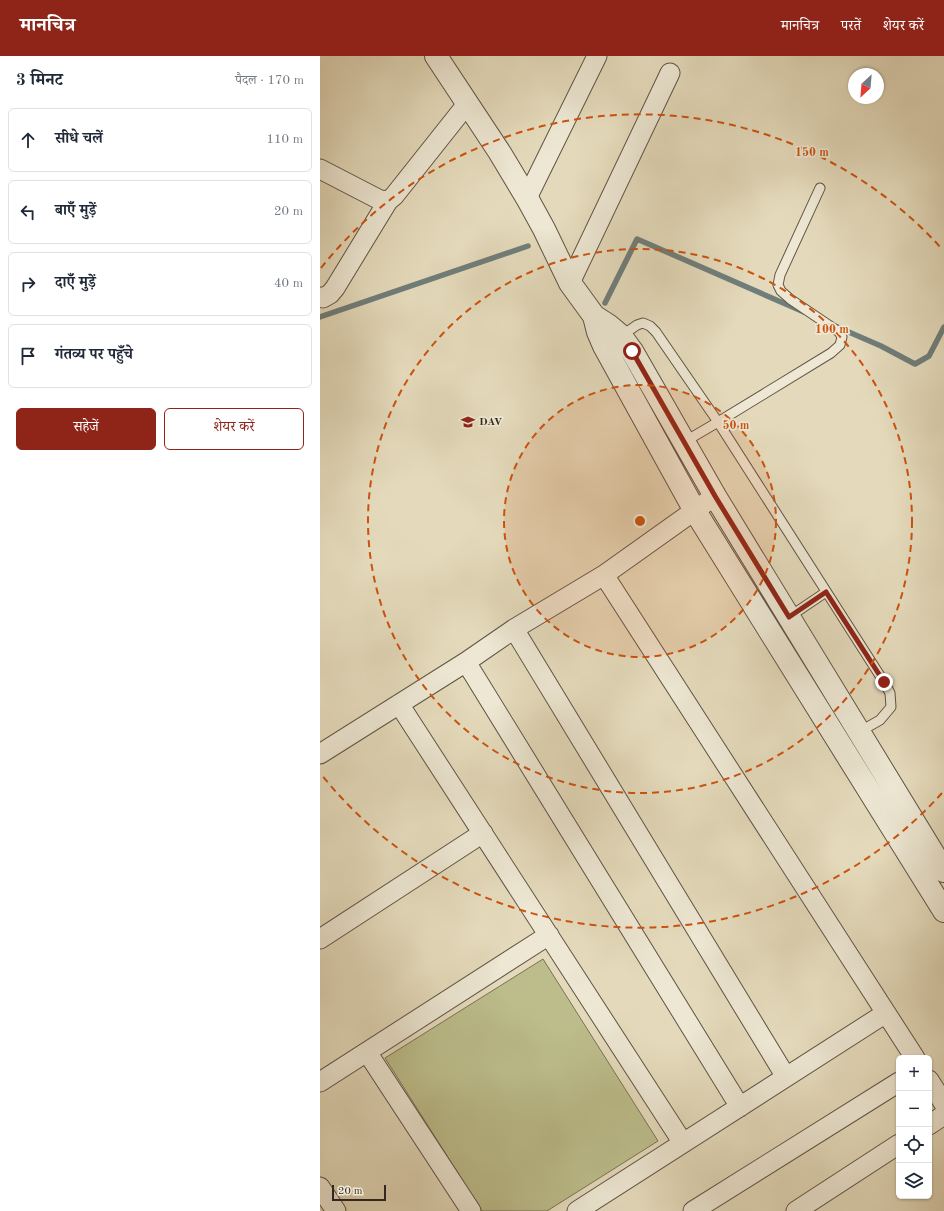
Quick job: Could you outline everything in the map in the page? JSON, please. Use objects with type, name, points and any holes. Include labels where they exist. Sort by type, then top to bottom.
[{"type":"street","points":[[436,56],[500,153],[527,198],[570,283],[594,316],[621,336],[632,351],[715,496],[944,871]]},
{"type":"street","points":[[527,198],[597,56]]},
{"type":"street","points":[[570,283],[670,73]]},
{"type":"street","points":[[320,297],[323,298],[330,294],[335,288],[388,201],[394,196],[467,104]]},
{"type":"street","points":[[320,169],[380,200],[388,201]]},
{"type":"street","points":[[594,316],[598,332],[604,346],[695,511],[944,911]]},
{"type":"street","points":[[320,754],[466,662],[514,628],[604,575],[715,496]]},
{"type":"street","points":[[604,575],[913,1055]]},
{"type":"street","points":[[514,628],[786,1077]]},
{"type":"street","points":[[466,662],[740,1107]]},
{"type":"street","points":[[399,704],[683,1143]]},
{"type":"street","points":[[320,939],[483,833]]},
{"type":"street","points":[[320,1082],[549,935]]},
{"type":"street","points":[[577,1211],[886,1013]]},
{"type":"street","points":[[367,1052],[470,1211]]},
{"type":"street","points":[[693,1211],[896,1084]]},
{"type":"street","points":[[932,1085],[944,1104]]},
{"type":"street","points":[[932,1123],[944,1115]]},
{"type":"street","points":[[796,1211],[896,1146]]},
{"type":"street","points":[[320,1187],[336,1211]]},
{"type":"lane","points":[[684,442],[831,354],[840,345],[842,337],[839,332],[790,299],[781,291],[778,285],[780,275],[820,188]]},
{"type":"lane","points":[[621,336],[637,325],[643,323],[650,326],[656,332],[718,422],[890,693],[891,707],[880,720],[859,732]]},
{"type":"lane","points":[[789,617],[826,592]]},
{"type":"green space","points":[[543,959],[658,1141],[547,1211],[482,1211],[385,1058]]},
{"type":"waterway","points":[[605,303],[637,239],[804,312]]},
{"type":"waterway","points":[[320,317],[528,246]]},
{"type":"waterway","points":[[835,326],[881,346],[915,364],[929,356],[944,327]]},
{"type":"place","name":"DAV","points":[[468,422]]},
{"type":"route","points":[[632,351],[715,496],[789,617],[826,592],[884,682]]}]
